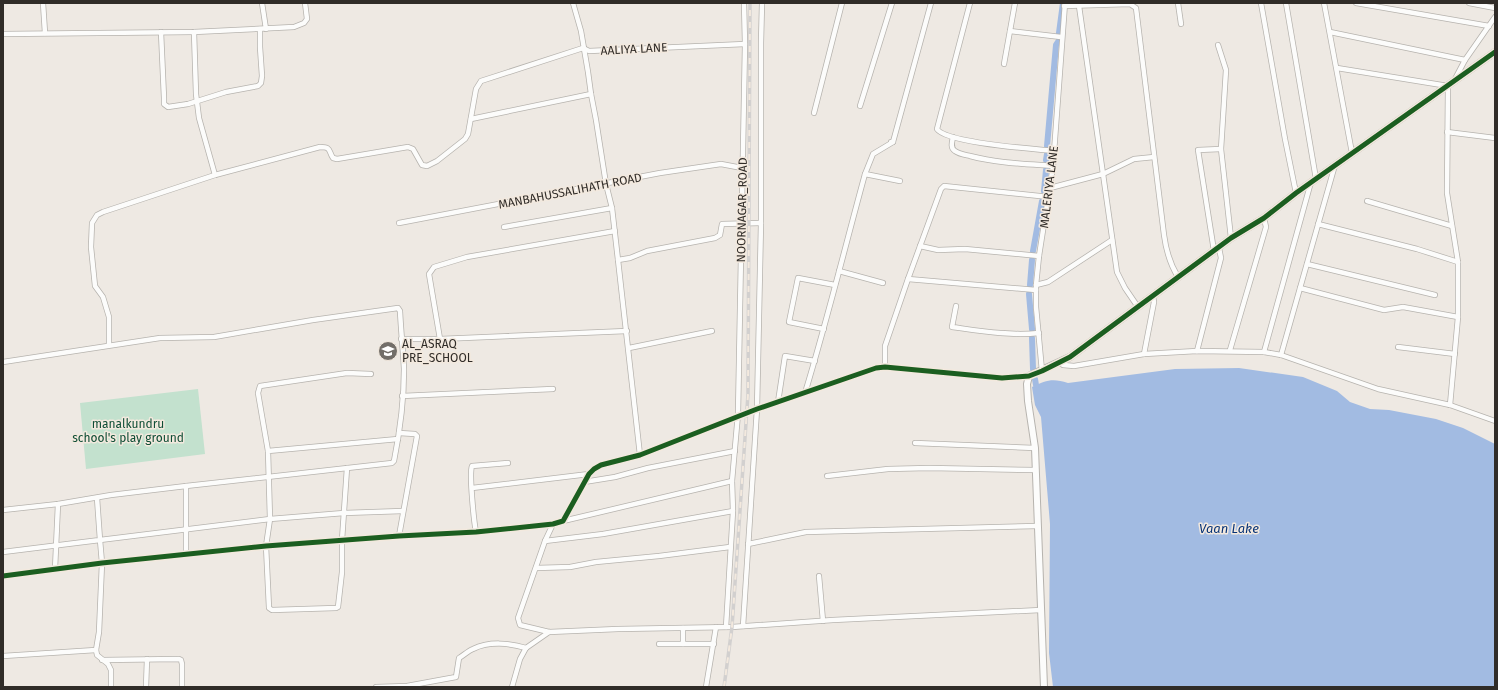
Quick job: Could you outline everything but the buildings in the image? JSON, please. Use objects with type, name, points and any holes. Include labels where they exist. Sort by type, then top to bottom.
[{"type":"street","points":[[43,3],[45,33]]},
{"type":"street","points":[[161,32],[164,104],[168,108],[197,102],[226,92],[258,86],[261,83],[260,47],[263,29],[262,3]]},
{"type":"street","points":[[3,34],[194,32],[294,27],[304,23],[307,19],[305,3]]},
{"type":"street","points":[[572,3],[581,31],[590,94],[596,120],[606,184],[612,208],[640,455]]},
{"type":"street","name":"NOORNAGAR_ROAD","points":[[726,627],[733,511],[732,481],[738,417],[745,44],[744,3]]},
{"type":"street","points":[[743,626],[757,410],[762,3]]},
{"type":"street","points":[[814,113],[842,3]]},
{"type":"street","points":[[860,106],[892,3]]},
{"type":"street","points":[[805,393],[824,329],[838,271],[865,174],[873,154],[892,142],[931,3]]},
{"type":"street","points":[[970,3],[937,129],[939,132],[953,137],[1006,147],[1054,150]]},
{"type":"street","points":[[1004,64],[1015,3]]},
{"type":"street","points":[[1178,3],[1180,24]]},
{"type":"street","points":[[1261,3],[1284,139],[1296,193]]},
{"type":"street","points":[[1264,352],[1314,180],[1286,3]]},
{"type":"street","points":[[1324,3],[1352,153]]},
{"type":"street","points":[[1356,3],[1489,26]]},
{"type":"street","points":[[1469,3],[1495,8]]},
{"type":"street","points":[[1064,5],[1079,6],[1130,4],[1136,8],[1166,250],[1173,269],[1178,277]]},
{"type":"street","name":"MALERIYA LANE","points":[[1042,371],[1036,287],[1039,256],[1054,166],[1064,5]]},
{"type":"street","points":[[1079,6],[1102,174],[1118,272],[1124,288],[1138,307]]},
{"type":"street","points":[[1454,81],[1465,60],[1495,17]]},
{"type":"street","points":[[1010,31],[1061,38]]},
{"type":"street","points":[[194,32],[199,118],[215,175]]},
{"type":"street","points":[[1330,32],[1465,60]]},
{"type":"street","name":"AALIYA LANE","points":[[471,120],[476,89],[481,81],[583,48],[589,51],[745,44]]},
{"type":"street","points":[[1218,45],[1226,70],[1221,149],[1231,238]]},
{"type":"street","points":[[563,521],[584,482],[594,468],[640,455],[778,402],[876,368],[885,367],[1002,378],[1028,376],[1042,371],[1070,356],[1231,238],[1264,218],[1314,180],[1495,52]]},
{"type":"street","points":[[1336,68],[1448,86]]},
{"type":"street","points":[[1448,86],[1447,193],[1458,262],[1458,317],[1450,406]]},
{"type":"street","points":[[109,346],[109,316],[103,297],[95,286],[91,248],[92,223],[94,218],[103,212],[215,175],[320,147],[329,149],[332,156],[337,159],[408,147],[413,149],[422,165],[427,166],[437,161],[465,139],[468,134],[471,120],[590,94]]},
{"type":"street","points":[[1447,132],[1495,138]]},
{"type":"street","points":[[953,137],[952,146],[954,151],[960,153],[979,158],[1012,163],[1054,166]]},
{"type":"street","points":[[1197,351],[1221,258],[1216,250],[1198,150],[1221,149]]},
{"type":"street","points":[[1050,188],[1102,174],[1134,159],[1154,157]]},
{"type":"street","name":"MANBAHUSSALIHATH ROAD","points":[[399,224],[660,173],[722,164],[742,168]]},
{"type":"street","points":[[1281,355],[1335,165]]},
{"type":"street","points":[[865,174],[900,181]]},
{"type":"street","points":[[885,367],[885,346],[941,189],[944,186],[1049,197]]},
{"type":"street","points":[[1367,201],[1452,226]]},
{"type":"street","points":[[504,227],[612,208]]},
{"type":"street","points":[[1230,350],[1266,227],[1264,218]]},
{"type":"street","points":[[618,260],[630,258],[647,251],[715,238],[720,235],[722,224],[760,223]]},
{"type":"street","points":[[1318,224],[1417,249],[1458,262]]},
{"type":"street","points":[[440,339],[429,274],[434,267],[467,257],[615,231]]},
{"type":"street","points":[[908,279],[1036,287],[1048,282],[1112,240]]},
{"type":"street","points":[[920,246],[938,250],[965,249],[1039,256]]},
{"type":"street","points":[[1307,264],[1435,296]]},
{"type":"street","points":[[838,271],[882,282]]},
{"type":"street","points":[[824,329],[789,322],[798,278],[835,285]]},
{"type":"street","points":[[1300,288],[1384,310],[1403,307],[1458,317]]},
{"type":"street","points":[[1144,354],[1154,302],[1153,296]]},
{"type":"street","points":[[956,306],[952,327],[989,332],[1023,334],[1039,333]]},
{"type":"street","points":[[3,362],[160,338],[214,337],[313,320],[398,308],[400,311],[404,370],[399,432],[394,461],[392,463],[186,486],[58,504],[3,510]]},
{"type":"street","points":[[401,339],[440,339],[627,331]]},
{"type":"street","points":[[629,348],[712,332]]},
{"type":"street","points":[[1398,347],[1455,354]]},
{"type":"street","points":[[1059,362],[1063,365],[1074,366],[1144,354],[1230,350],[1264,352],[1281,355],[1378,389],[1450,406],[1495,421]]},
{"type":"street","points":[[778,402],[785,356],[815,360]]},
{"type":"street","points":[[347,468],[342,540],[342,572],[338,604],[336,608],[275,611],[269,608],[266,546],[270,519],[268,451],[258,393],[260,386],[347,374],[371,374]]},
{"type":"street","points":[[1028,376],[1028,401],[1035,448],[1044,687]]},
{"type":"street","points":[[402,396],[553,389]]},
{"type":"street","points":[[399,432],[414,434],[417,436],[399,536]]},
{"type":"street","points":[[268,451],[398,438]]},
{"type":"street","points":[[915,443],[1035,448]]},
{"type":"street","points":[[584,482],[615,477],[648,468],[735,451]]},
{"type":"street","points":[[476,532],[472,488],[472,466],[508,463]]},
{"type":"street","points":[[827,476],[888,469],[929,468],[1036,470]]},
{"type":"street","points":[[472,488],[589,474]]},
{"type":"street","points":[[3,576],[186,553],[342,540],[476,532],[553,524],[732,481]]},
{"type":"street","points":[[186,486],[186,553]]},
{"type":"street","points":[[97,498],[102,563],[99,632],[96,650],[97,655],[108,664],[111,670],[111,687]]},
{"type":"street","points":[[55,569],[58,504]]},
{"type":"street","points":[[3,552],[186,528],[270,519],[344,513],[403,511]]},
{"type":"street","points":[[545,541],[603,534],[733,511]]},
{"type":"street","points":[[553,524],[545,541],[518,618],[520,625],[548,632],[726,627],[1041,610]]},
{"type":"street","points":[[748,544],[806,532],[1038,526]]},
{"type":"street","points":[[536,568],[570,567],[596,562],[730,547]]},
{"type":"street","points":[[819,576],[823,621]]},
{"type":"street","points":[[706,687],[716,627]]},
{"type":"street","points":[[683,628],[683,644]]},
{"type":"street","points":[[512,687],[520,659],[526,648],[548,632]]},
{"type":"street","points":[[376,687],[407,686],[456,677],[459,658],[473,649],[496,644],[514,644],[526,648]]},
{"type":"street","points":[[659,644],[714,644]]},
{"type":"street","points":[[3,656],[96,650]]},
{"type":"street","points":[[146,687],[147,659]]},
{"type":"street","points":[[102,660],[181,660],[182,687]]},
{"type":"green space","name":"manalkundru school's play ground","points":[[198,389],[205,454],[86,469],[80,403]]},
{"type":"water","name":"Vaan Lake","points":[[1239,368],[1303,377],[1337,391],[1350,402],[1370,409],[1389,410],[1436,419],[1463,428],[1495,444],[1495,687],[1053,687],[1049,653],[1050,524],[1041,417],[1035,405],[1032,387],[1050,380],[1068,383],[1175,369]]},
{"type":"waterway","points":[[1059,33],[1063,3]]},
{"type":"waterway","points":[[1047,146],[1056,45],[1058,42]]},
{"type":"waterway","points":[[1046,160],[1047,154]]},
{"type":"waterway","points":[[1044,191],[1046,170]]},
{"type":"waterway","points":[[1033,251],[1042,201]]},
{"type":"waterway","points":[[1030,285],[1032,260]]},
{"type":"waterway","points":[[1029,294],[1032,329]]},
{"type":"waterway","points":[[1032,338],[1033,369]]},
{"type":"waterway","points":[[1035,379],[1036,385]]},
{"type":"railway","points":[[724,687],[732,627],[748,394],[750,3]]},
{"type":"cycle path","points":[[3,576],[102,563],[266,546],[476,532],[553,524],[563,521],[589,474],[601,465],[640,455],[757,409],[876,368],[885,367],[1002,378],[1029,376],[1070,357],[1231,238],[1264,218],[1296,193],[1495,52]]},
{"type":"place","name":"AL_ASRAQ PRE_SCHOOL","points":[[388,351]]}]
